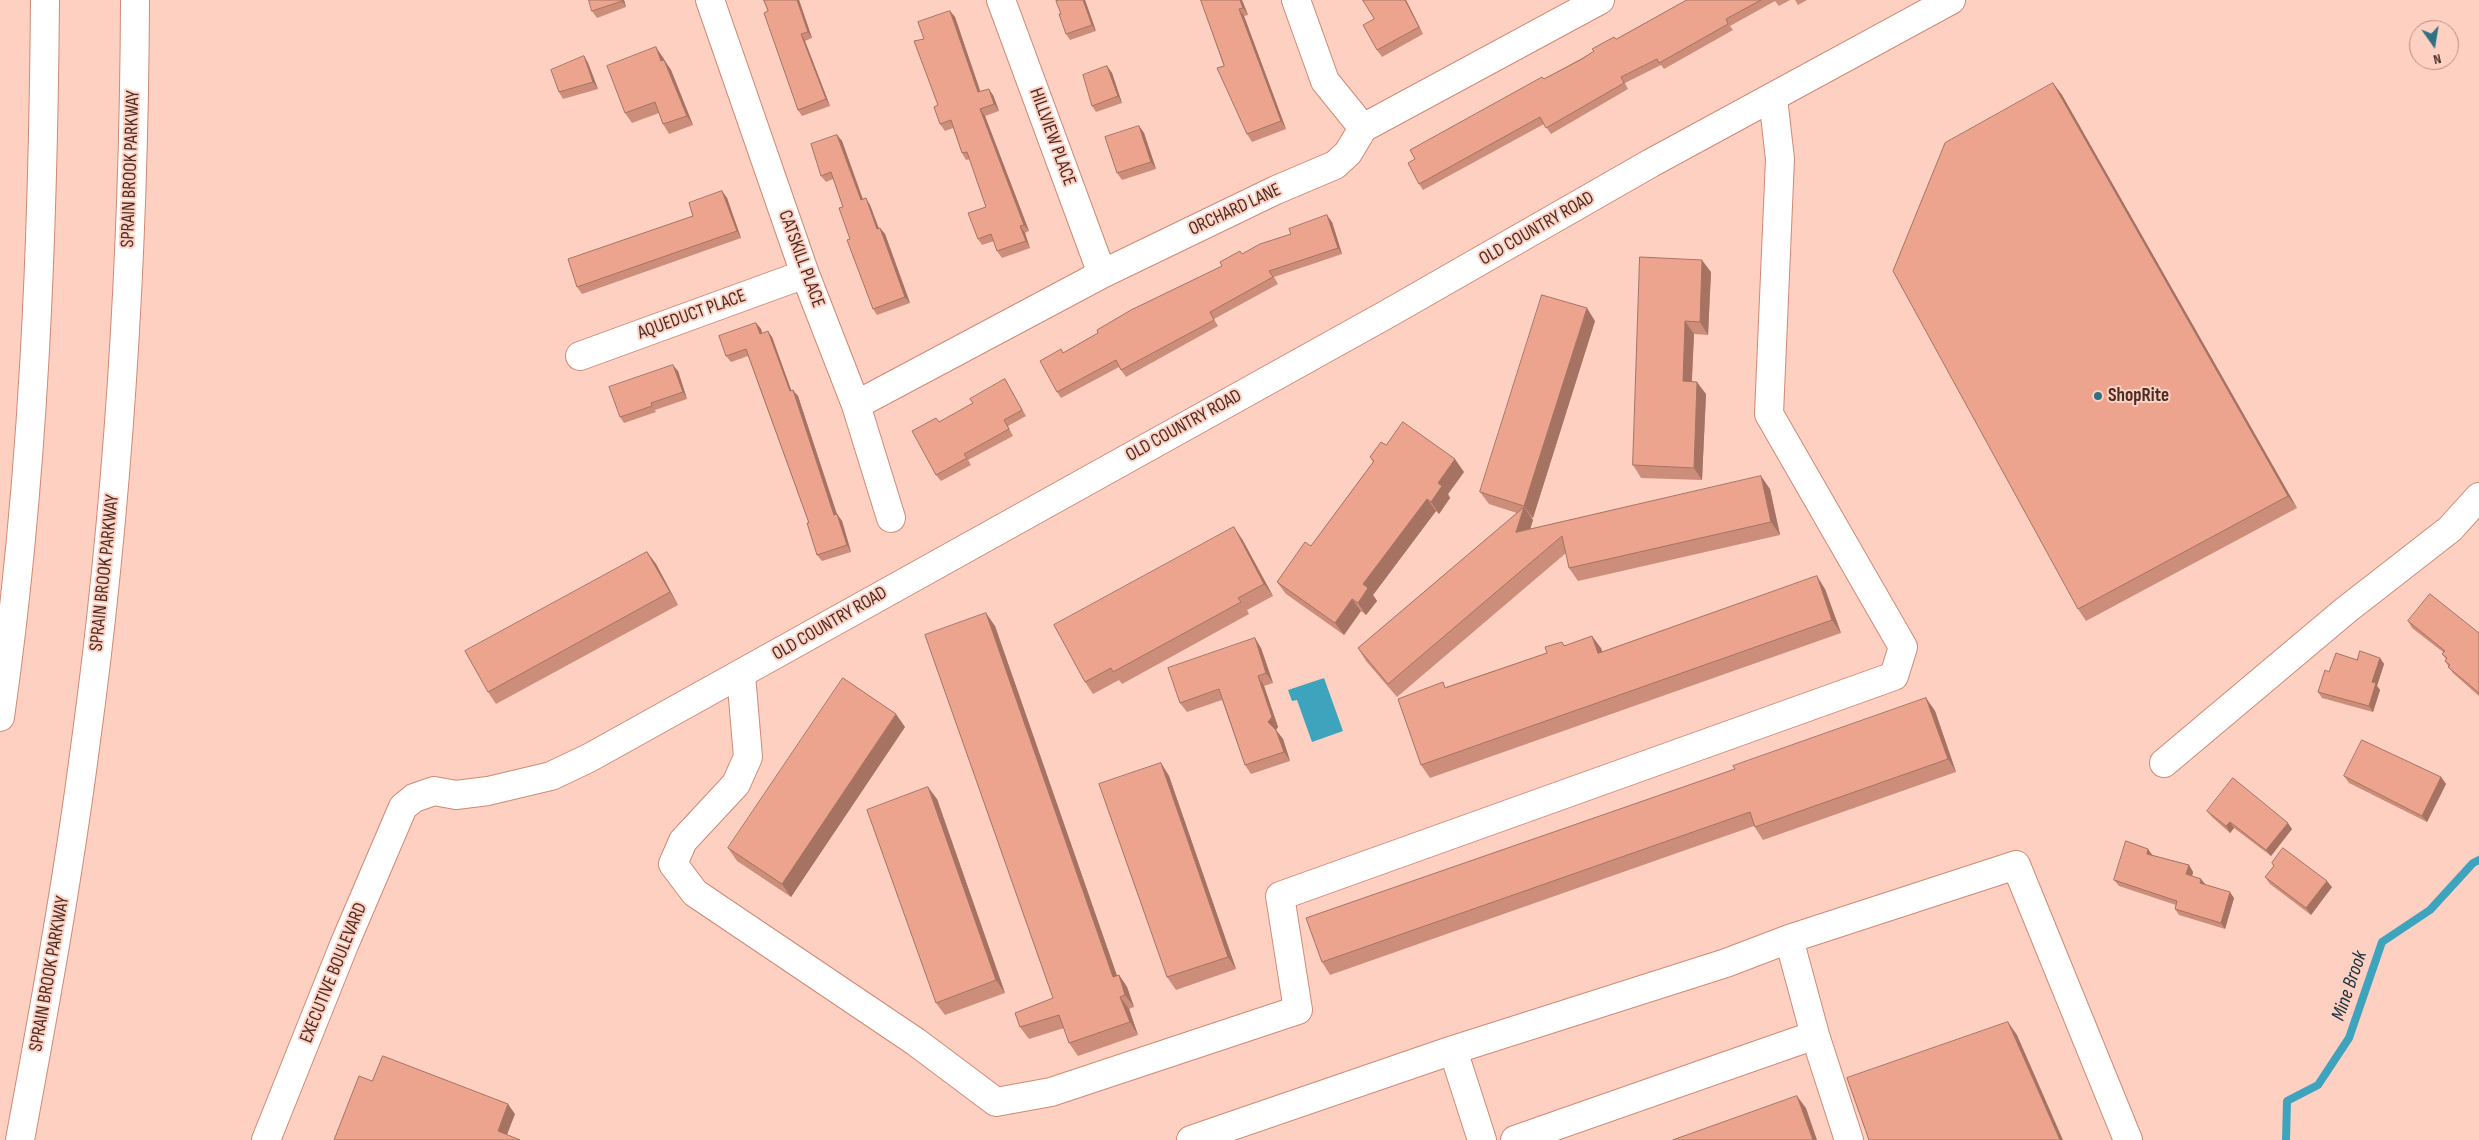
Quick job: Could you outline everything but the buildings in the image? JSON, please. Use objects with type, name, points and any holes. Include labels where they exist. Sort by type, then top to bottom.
[{"type":"main road","points":[[0,717],[19,547],[33,375],[42,202],[45,0]]},
{"type":"main road","name":"SPRAIN BROOK PARKWAY","points":[[20,1140],[73,833],[105,573],[126,316],[133,141],[135,0]]},
{"type":"main road","name":"CATSKILL PLACE","points":[[710,0],[805,274],[856,405],[891,518]]},
{"type":"main road","name":"HILLVIEW PLACE","points":[[1001,0],[1102,274]]},
{"type":"main road","points":[[1296,0],[1325,81],[1363,128],[1596,1]]},
{"type":"main road","name":"OLD COUNTRY ROAD","points":[[403,807],[414,798],[434,791],[456,795],[551,776],[589,758],[1389,313],[1643,168],[1951,0]]},
{"type":"main road","points":[[741,675],[748,758],[736,784],[683,842],[673,864],[695,893],[916,1042],[996,1102],[1051,1092],[1298,1010],[1280,896],[1894,676],[1903,647],[1769,414],[1780,159],[1773,98]]},
{"type":"main road","name":"ORCHARD LANE","points":[[856,405],[1102,274],[1276,190],[1335,165],[1348,153],[1363,128]]},
{"type":"main road","name":"AQUEDUCT PLACE","points":[[580,356],[805,274]]},
{"type":"main road","points":[[2164,763],[2346,610],[2450,529],[2479,497]]},
{"type":"main road","name":"EXECUTIVE BOULEVARD","points":[[266,1140],[344,944],[403,807]]},
{"type":"main road","points":[[1191,1140],[1453,1050],[1726,963],[1789,940],[2016,866],[2128,1140]]},
{"type":"main road","points":[[1789,940],[1815,1035],[1849,1140]]},
{"type":"main road","points":[[1515,1140],[1815,1035]]},
{"type":"main road","points":[[1453,1050],[1482,1140]]},
{"type":"water","points":[[1324,678],[1343,731],[1312,742],[1297,700],[1292,701],[1288,690]]},
{"type":"waterway","name":"Mine Brook","points":[[2286,1140],[2287,1101],[2318,1085],[2349,1038],[2382,942],[2430,910],[2473,863],[2479,860]]},
{"type":"place","name":"ShopRite","points":[[2098,396]]}]
